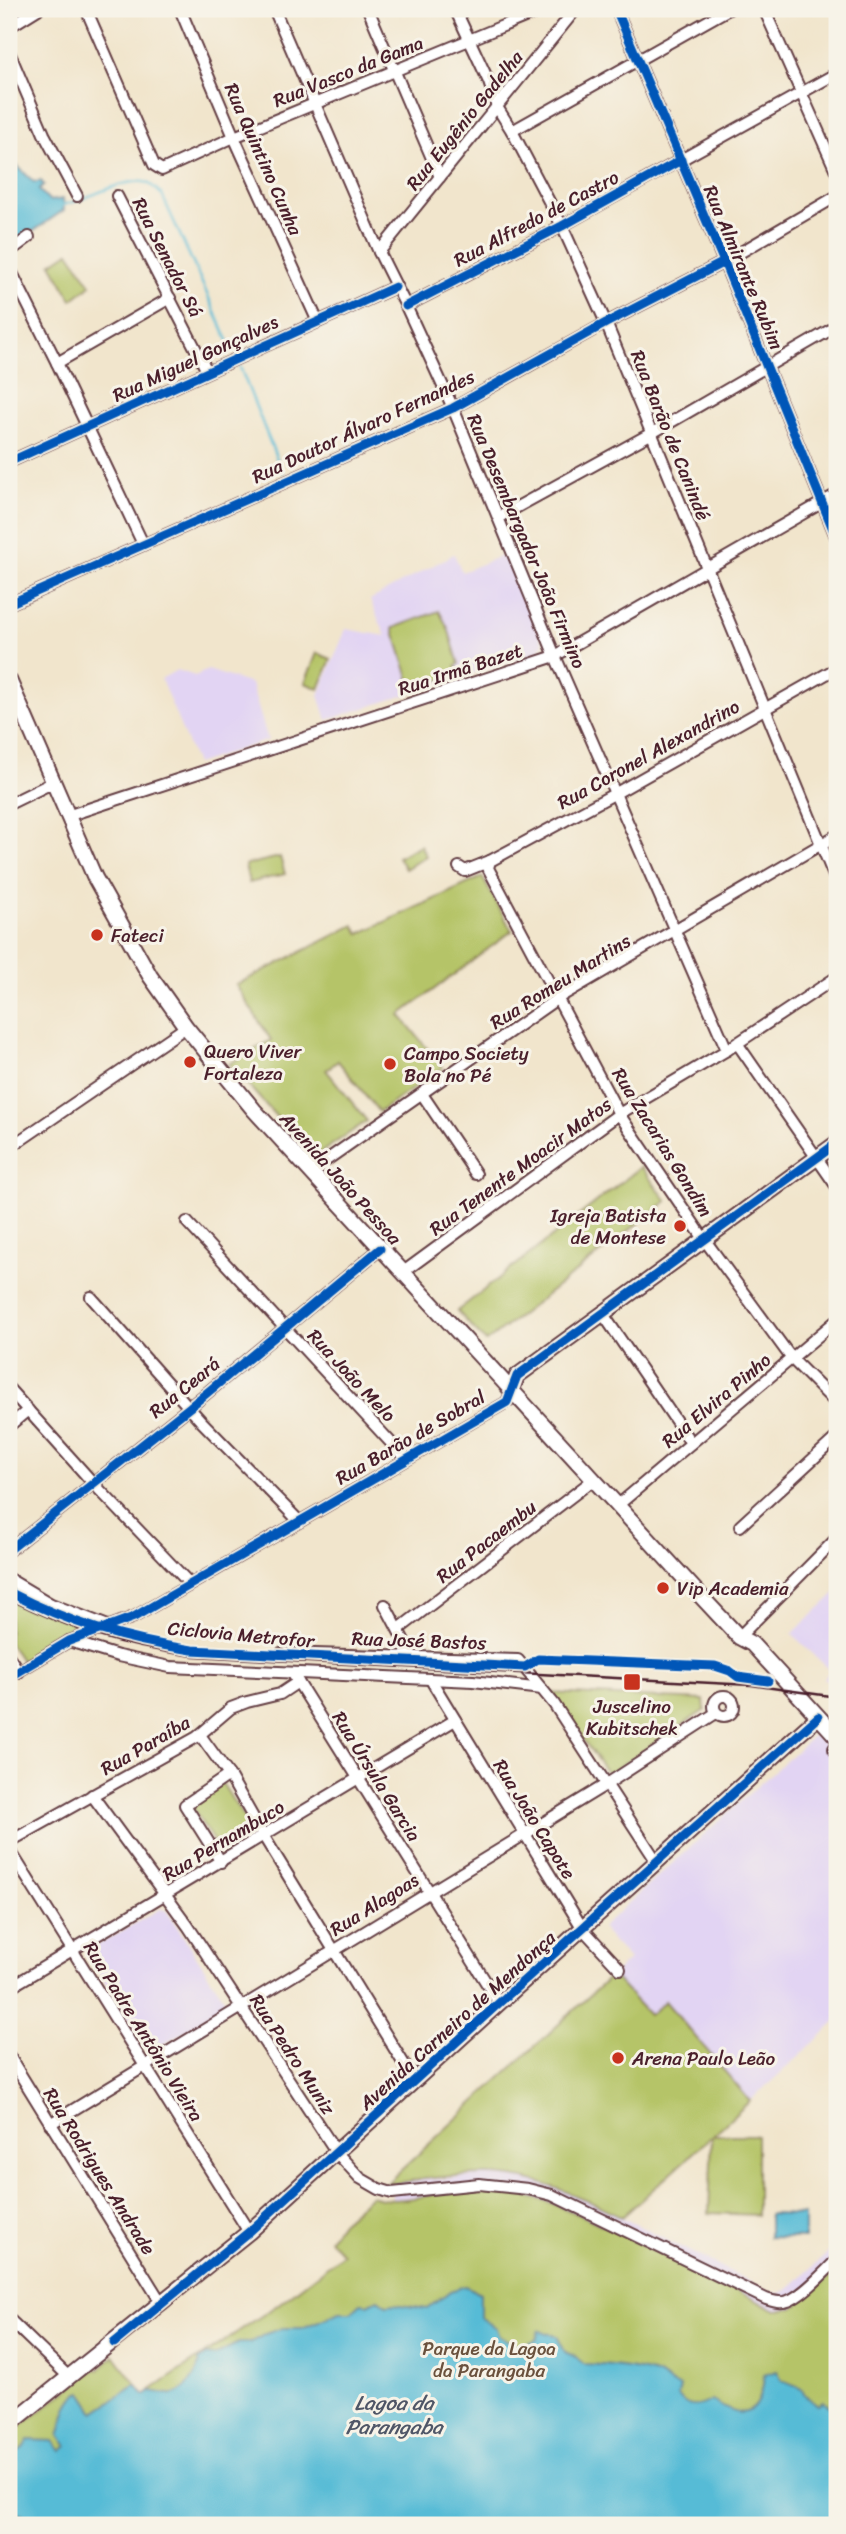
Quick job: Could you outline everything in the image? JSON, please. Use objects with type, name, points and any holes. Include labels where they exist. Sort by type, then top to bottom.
[{"type":"main road","name":"Avenida João Pessoa","points":[[9,680],[95,878],[150,976],[186,1027],[254,1110],[402,1273],[739,1637],[752,1644],[837,1746]]},
{"type":"main road","name":"Rua Barão de Sobral","points":[[512,1390],[517,1376],[837,1143]]},
{"type":"main road","name":"Avenida Carneiro de Mendonça","points":[[9,2425],[249,2232],[499,2003],[815,1720]]},
{"type":"street","points":[[9,27],[38,9]]},
{"type":"street","name":"Rua Vasco da Gama","points":[[86,9],[154,165],[162,170],[233,137],[544,9]]},
{"type":"street","name":"Rua Quintino Cunha","points":[[180,9],[233,137],[318,321]]},
{"type":"street","name":"Rua Desembargador João Firmino","points":[[274,9],[379,252],[407,306],[453,408],[555,656],[676,929],[732,1046],[837,1187]]},
{"type":"street","points":[[368,9],[440,177]]},
{"type":"street","name":"Rua Barão de Canindé","points":[[455,9],[489,82],[497,107],[562,226],[606,323],[837,883]]},
{"type":"street","name":"Rua Eugênio Gadelha","points":[[379,252],[576,9]]},
{"type":"street","name":"Rua Almirante Rubim","points":[[616,9],[724,262],[837,539]]},
{"type":"street","points":[[512,131],[729,9]]},
{"type":"street","points":[[764,9],[837,173]]},
{"type":"street","points":[[9,52],[44,134],[77,196]]},
{"type":"street","name":"Rua Alfredo de Castro","points":[[407,306],[562,226],[837,73]]},
{"type":"street","name":"Rua Senador Sá","points":[[117,196],[207,371]]},
{"type":"street","name":"Rua Doutor Álvaro Fernandes","points":[[9,604],[453,408],[606,323],[724,262],[837,196]]},
{"type":"street","points":[[9,252],[29,237]]},
{"type":"street","points":[[9,267],[143,544]]},
{"type":"street","name":"Rua Miguel Gonçalves","points":[[9,462],[395,287]]},
{"type":"street","points":[[57,363],[170,298]]},
{"type":"street","points":[[499,517],[652,433],[837,326]]},
{"type":"street","name":"Rua Irmã Bazet","points":[[67,816],[555,656],[837,494]]},
{"type":"street","name":"Rua Coronel Alexandrino","points":[[459,867],[465,871],[490,861],[837,668]]},
{"type":"street","points":[[9,803],[52,783]]},
{"type":"street","name":"Rua Romeu Martins","points":[[311,1171],[558,998],[837,835]]},
{"type":"street","name":"Rua Zacarias Gondim","points":[[490,861],[488,868],[491,877],[620,1114],[704,1240],[792,1359],[837,1404]]},
{"type":"street","name":"Rua Tenente Moacir Matos","points":[[402,1273],[620,1114],[732,1046],[837,977]]},
{"type":"street","points":[[9,1148],[186,1027]]},
{"type":"street","points":[[422,1094],[476,1174]]},
{"type":"street","name":"Rua João Melo","points":[[187,1222],[406,1459]]},
{"type":"street","name":"Rua Ceará","points":[[9,1550],[190,1406],[380,1249]]},
{"type":"street","points":[[90,1297],[201,1421],[299,1521]]},
{"type":"street","points":[[603,1314],[691,1443]]},
{"type":"street","name":"Rua Elvira Pinho","points":[[617,1506],[837,1320]]},
{"type":"street","points":[[9,1389],[93,1483],[190,1584]]},
{"type":"street","name":"Rua Barão de Sobral","points":[[14,1674],[69,1641],[134,1617],[507,1402],[512,1390]]},
{"type":"street","points":[[9,1426],[28,1410]]},
{"type":"street","points":[[740,1527],[837,1437]]},
{"type":"street","name":"Rua Pacaembu","points":[[399,1629],[593,1480]]},
{"type":"street","points":[[739,1637],[837,1538]]},
{"type":"street","points":[[9,1578],[51,1604],[108,1626]]},
{"type":"street","points":[[384,1605],[413,1658]]},
{"type":"street","name":"Rua José Bastos","points":[[69,1641],[118,1656],[170,1667],[295,1678],[473,1681],[542,1689]]},
{"type":"street","name":"Rua José Bastos","points":[[281,1653],[517,1660],[542,1689]]},
{"type":"street","points":[[9,1657],[14,1674]]},
{"type":"street","name":"Rua Paraíba","points":[[9,1842],[200,1735],[231,1708],[280,1694],[295,1678]]},
{"type":"street","name":"Rua Úrsula Garcia","points":[[295,1678],[499,2003]]},
{"type":"street","name":"Rua João Capote","points":[[431,1680],[583,1929],[620,1969]]},
{"type":"street","points":[[542,1689],[657,1862]]},
{"type":"street","name":"Rua Alagoas","points":[[50,2124],[607,1784],[716,1713]]},
{"type":"street","name":"Rua Pernambuco","points":[[9,1988],[455,1720]]},
{"type":"street","points":[[200,1735],[229,1775],[415,2082]]},
{"type":"street","points":[[221,1862],[185,1805],[229,1775]]},
{"type":"street","name":"Rua Pedro Muniz","points":[[92,1796],[166,1895],[337,2153],[370,2185],[392,2193],[479,2184],[528,2189],[552,2195],[766,2299],[778,2302],[788,2302],[799,2295],[837,2260]]},
{"type":"street","name":"Rua Padre Antônio Vieira","points":[[9,1849],[249,2232]]},
{"type":"street","name":"Rua Rodrigues Andrade","points":[[9,2056],[162,2304]]},
{"type":"street","points":[[9,2319],[70,2378]]},
{"type":"shaded area","points":[[454,554],[462,572],[506,554],[543,643],[539,652],[327,720],[319,695],[346,629],[386,636],[370,600]]},
{"type":"shaded area","points":[[177,670],[195,676],[208,670],[251,684],[268,740],[196,764],[161,679]]},
{"type":"shaded area","points":[[837,1592],[837,1682],[824,1679],[830,1670],[792,1634]]},
{"type":"shaded area","points":[[815,1734],[837,1761],[837,2021],[750,2101],[666,2001],[649,2015],[612,1975],[629,1960],[601,1928]]},
{"type":"shaded area","points":[[160,1909],[166,1910],[225,2000],[224,2007],[154,2050],[146,2048],[89,1956],[91,1949]]},
{"type":"shaded area","points":[[489,2175],[522,2179],[571,2192],[773,2293],[788,2289],[837,2245],[837,2270],[793,2308],[776,2310],[547,2201],[526,2195],[480,2192],[449,2192],[392,2199],[392,2183]]},
{"type":"green space","points":[[69,252],[91,285],[72,300],[51,264]]},
{"type":"green space","points":[[439,611],[448,628],[459,664],[456,666],[459,673],[413,690],[393,628]]},
{"type":"green space","points":[[317,653],[331,659],[319,689],[305,683]]},
{"type":"green space","points":[[420,845],[426,856],[405,869],[398,857]]},
{"type":"green space","points":[[280,857],[285,874],[249,883],[245,865]]},
{"type":"green space","points":[[482,877],[512,931],[400,1015],[443,1068],[379,1112],[338,1061],[326,1070],[367,1121],[317,1155],[311,1155],[229,1064],[271,1040],[236,985],[354,925],[359,934]]},
{"type":"green space","points":[[641,1167],[667,1201],[486,1342],[457,1311]]},
{"type":"green space","points":[[9,1584],[60,1613],[90,1625],[23,1663],[9,1643]]},
{"type":"green space","points":[[549,1693],[704,1700],[705,1710],[608,1774]]},
{"type":"green space","points":[[222,1783],[252,1831],[223,1851],[218,1849],[190,1804]]},
{"type":"green space","name":"Arena Paulo Leão","points":[[612,1975],[649,2015],[665,2001],[750,2101],[713,2135],[757,2135],[757,2215],[709,2213],[712,2136],[622,2217],[557,2188],[506,2176],[463,2175],[386,2184]]},
{"type":"green space","name":"Lagoa da Parangaba","points":[[449,2192],[507,2193],[547,2201],[776,2310],[793,2308],[837,2270],[837,2525],[9,2525],[9,2435],[95,2369],[99,2370],[114,2355],[144,2395],[276,2306],[343,2254],[329,2239],[341,2222],[371,2196],[390,2200],[410,2199]]},
{"type":"water","points":[[9,137],[16,165],[34,182],[41,181],[44,185],[39,190],[50,201],[63,199],[64,210],[9,248]]},
{"type":"water","points":[[769,2214],[804,2215],[804,2238],[769,2237]]},
{"type":"water","name":"Lagoa da Parangaba","points":[[465,2286],[480,2293],[480,2317],[496,2328],[499,2336],[519,2346],[536,2340],[539,2330],[557,2336],[565,2352],[578,2358],[583,2364],[620,2367],[662,2377],[680,2387],[678,2396],[689,2406],[702,2405],[712,2400],[733,2412],[749,2411],[760,2398],[764,2375],[777,2371],[782,2381],[802,2389],[805,2395],[818,2405],[823,2402],[837,2411],[837,2525],[42,2525],[9,2507],[10,2456],[23,2448],[28,2440],[53,2441],[61,2451],[67,2446],[59,2436],[64,2417],[72,2399],[82,2392],[95,2412],[136,2385],[144,2395],[151,2391],[178,2393],[198,2369],[199,2360],[206,2355],[214,2356],[238,2343],[251,2343],[265,2334],[283,2328],[302,2328],[340,2312],[351,2312],[361,2303],[368,2304],[378,2299],[386,2305],[427,2309],[450,2291]]},
{"type":"waterway","points":[[63,205],[135,182],[144,182],[154,187],[162,195],[232,349]]},
{"type":"waterway","points":[[240,367],[282,472]]},
{"type":"railway","points":[[9,1599],[98,1636],[193,1656],[751,1685],[837,1697]]},
{"type":"cycle path","points":[[616,9],[724,262],[837,539]]},
{"type":"cycle path","points":[[406,306],[562,226],[681,160]]},
{"type":"cycle path","points":[[9,604],[453,408],[606,323],[724,262]]},
{"type":"cycle path","points":[[9,462],[395,287]]},
{"type":"cycle path","points":[[9,1677],[69,1641],[134,1617],[507,1402],[517,1376],[837,1143]]},
{"type":"cycle path","points":[[9,1550],[190,1407],[380,1249]]},
{"type":"cycle path","name":"Ciclovia Metrofor","points":[[9,1592],[53,1613],[98,1629],[192,1650],[525,1667],[538,1659],[715,1666],[738,1677],[768,1681]]},
{"type":"cycle path","points":[[114,2343],[249,2232],[818,1717]]},
{"type":"place","name":"Fateci","points":[[97,935]]},
{"type":"place","name":"Quero Viver Fortaleza","points":[[190,1062]]},
{"type":"place","name":"Campo Society Bola no Pé","points":[[390,1064]]},
{"type":"place","name":"Igreja Batista de Montese","points":[[680,1226]]},
{"type":"place","name":"Vip Academia","points":[[663,1588]]},
{"type":"place","name":"Juscelino Kubitschek","points":[[632,1682]]},
{"type":"place","name":"Arena Paulo Leão","points":[[618,2058]]},
{"type":"park label","name":"Parque da Lagoa da Parangaba","points":[[489,2359]]}]
